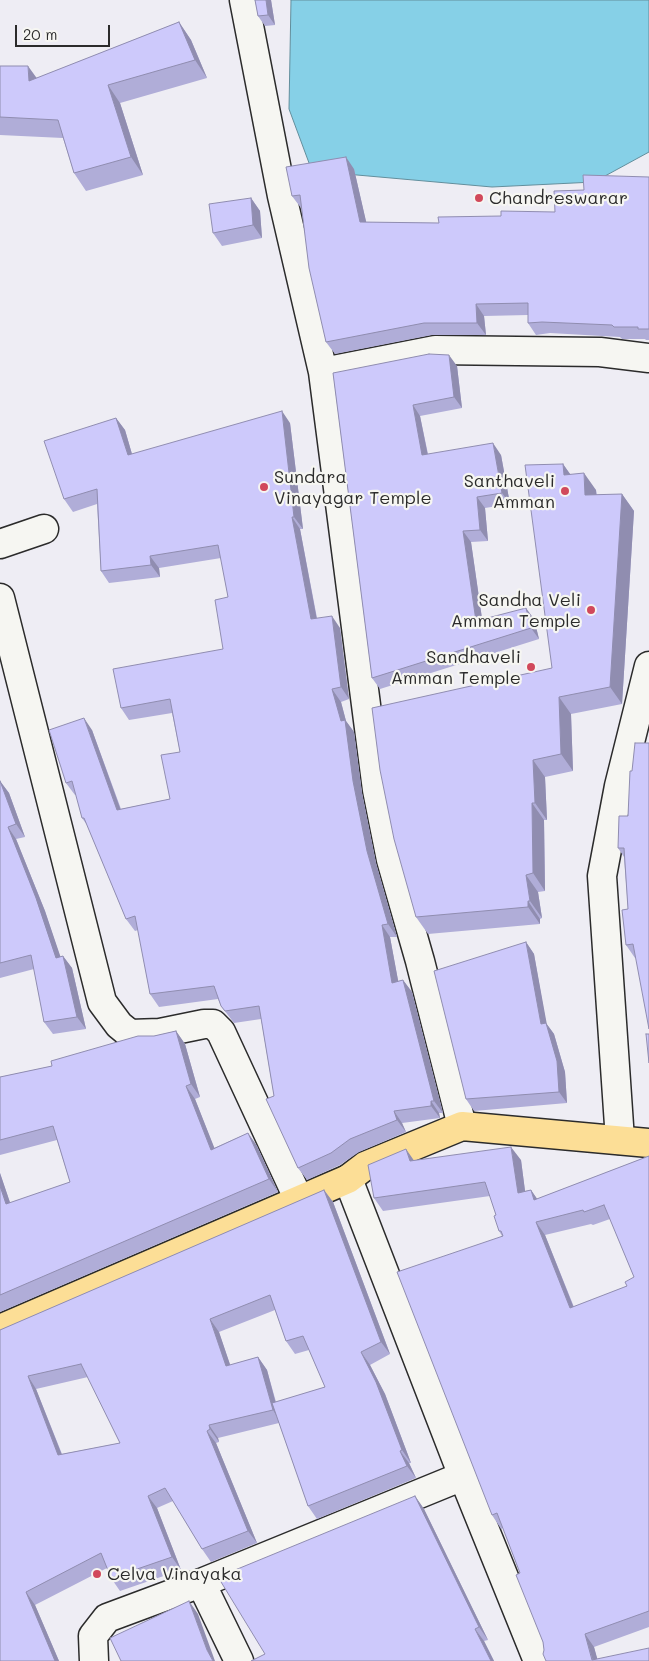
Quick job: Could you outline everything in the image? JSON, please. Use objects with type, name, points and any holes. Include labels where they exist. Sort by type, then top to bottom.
[{"type":"main road","points":[[0,1329],[348,1179],[365,1166],[462,1126],[649,1143]]},
{"type":"street","points":[[244,0],[282,196],[323,372],[377,790],[391,860],[420,961],[462,1126]]},
{"type":"street","points":[[323,372],[436,350],[600,352],[649,358]]},
{"type":"street","points":[[0,544],[44,529]]},
{"type":"street","points":[[0,598],[102,1002],[119,1025],[130,1034],[160,1033],[204,1024],[214,1024],[220,1032],[299,1200]]},
{"type":"street","points":[[620,1140],[602,876],[619,786],[649,666]]},
{"type":"street","points":[[348,1179],[463,1476],[538,1661]]},
{"type":"street","points":[[94,1661],[93,1636],[107,1618],[201,1583],[463,1476]]},
{"type":"street","points":[[201,1583],[240,1661]]},
{"type":"water","points":[[291,0],[649,0],[649,152],[594,182],[492,187],[312,171],[289,109]]},
{"type":"building","points":[[255,0],[266,0],[268,15],[258,16]]},
{"type":"building","points":[[179,22],[195,60],[108,85],[131,157],[74,173],[58,120],[0,117],[0,66],[28,66],[29,81]]},
{"type":"building","points":[[346,157],[360,222],[439,223],[438,217],[501,216],[501,211],[555,212],[554,191],[584,190],[583,175],[649,177],[649,329],[614,327],[612,325],[528,323],[528,303],[476,304],[477,323],[424,323],[326,342],[309,268],[300,195],[292,196],[286,167]]},
{"type":"building","points":[[251,198],[253,225],[213,233],[209,204]]},
{"type":"building","points":[[429,354],[449,355],[454,397],[413,405],[422,455],[493,443],[502,493],[477,497],[480,530],[463,531],[476,621],[526,608],[531,628],[372,678],[333,373]]},
{"type":"building","points":[[282,411],[294,517],[292,517],[311,619],[332,616],[341,687],[332,689],[341,721],[345,720],[353,781],[367,851],[388,924],[382,925],[392,983],[403,980],[434,1101],[431,1101],[431,1106],[394,1111],[397,1120],[350,1139],[331,1153],[298,1168],[266,1099],[274,1096],[259,1006],[225,1011],[221,1006],[214,986],[150,994],[135,916],[126,919],[84,818],[82,818],[72,781],[66,783],[49,730],[84,718],[117,810],[170,799],[161,755],[180,752],[170,699],[121,708],[113,669],[223,649],[215,600],[228,597],[218,545],[150,556],[151,565],[101,571],[97,489],[64,499],[44,441],[116,418],[128,455]]},
{"type":"building","points":[[563,464],[564,475],[584,473],[585,495],[622,494],[610,687],[559,697],[561,754],[533,760],[535,803],[532,803],[533,873],[526,875],[530,901],[528,901],[528,907],[416,917],[394,839],[380,770],[372,708],[552,668],[525,465]]},
{"type":"building","points":[[635,743],[649,743],[649,1029],[633,944],[626,945],[622,910],[628,909],[624,848],[618,848],[619,816],[628,816],[630,771],[632,771]]},
{"type":"building","points":[[0,781],[16,824],[8,827],[36,898],[56,958],[63,956],[77,1017],[44,1022],[31,955],[0,963]]},
{"type":"building","points":[[526,942],[541,1024],[546,1023],[557,1061],[559,1092],[466,1099],[434,971]]},
{"type":"building","points":[[176,1031],[191,1084],[186,1086],[211,1150],[248,1133],[269,1179],[0,1295],[0,1186],[6,1204],[70,1182],[53,1126],[0,1140],[0,1077],[52,1066],[51,1061],[138,1036],[154,1036]]},
{"type":"building","points":[[646,1034],[649,1034],[649,1063]]},
{"type":"building","points":[[511,1147],[518,1193],[531,1190],[534,1200],[649,1156],[649,1611],[585,1634],[592,1660],[649,1648],[649,1661],[546,1661],[543,1654],[543,1642],[516,1575],[520,1573],[497,1513],[492,1515],[397,1272],[503,1236],[501,1231],[499,1231],[494,1216],[496,1215],[485,1182],[374,1198],[368,1165],[406,1149],[410,1161]],"holes":[[[604,1205],[634,1277],[625,1282],[627,1286],[570,1308],[536,1222],[583,1210],[584,1212]]]},
{"type":"building","points":[[324,1190],[381,1342],[361,1352],[376,1382],[407,1466],[308,1506],[272,1403],[325,1387],[303,1336],[286,1341],[270,1295],[210,1319],[226,1366],[258,1357],[273,1410],[209,1425],[210,1429],[207,1431],[248,1531],[202,1549],[165,1488],[148,1496],[172,1557],[111,1578],[101,1553],[26,1592],[55,1661],[0,1661],[0,1330]],"holes":[[[81,1364],[120,1443],[58,1455],[28,1376]]]},
{"type":"building","points":[[415,1496],[479,1627],[475,1629],[491,1661],[251,1661],[265,1654],[218,1577]]},
{"type":"building","points":[[189,1601],[213,1661],[121,1661],[110,1638]]},
{"type":"place","name":"Chandreswarar","points":[[479,198]]},
{"type":"place","name":"Sundara Vinayagar Temple","points":[[264,487]]},
{"type":"place","name":"Santhaveli Amman","points":[[565,491]]},
{"type":"place","name":"Sandha Veli Amman Temple","points":[[591,610]]},
{"type":"place","name":"Sandhaveli Amman Temple","points":[[531,667]]},
{"type":"place","name":"Celva Vinayaka","points":[[97,1574]]}]
